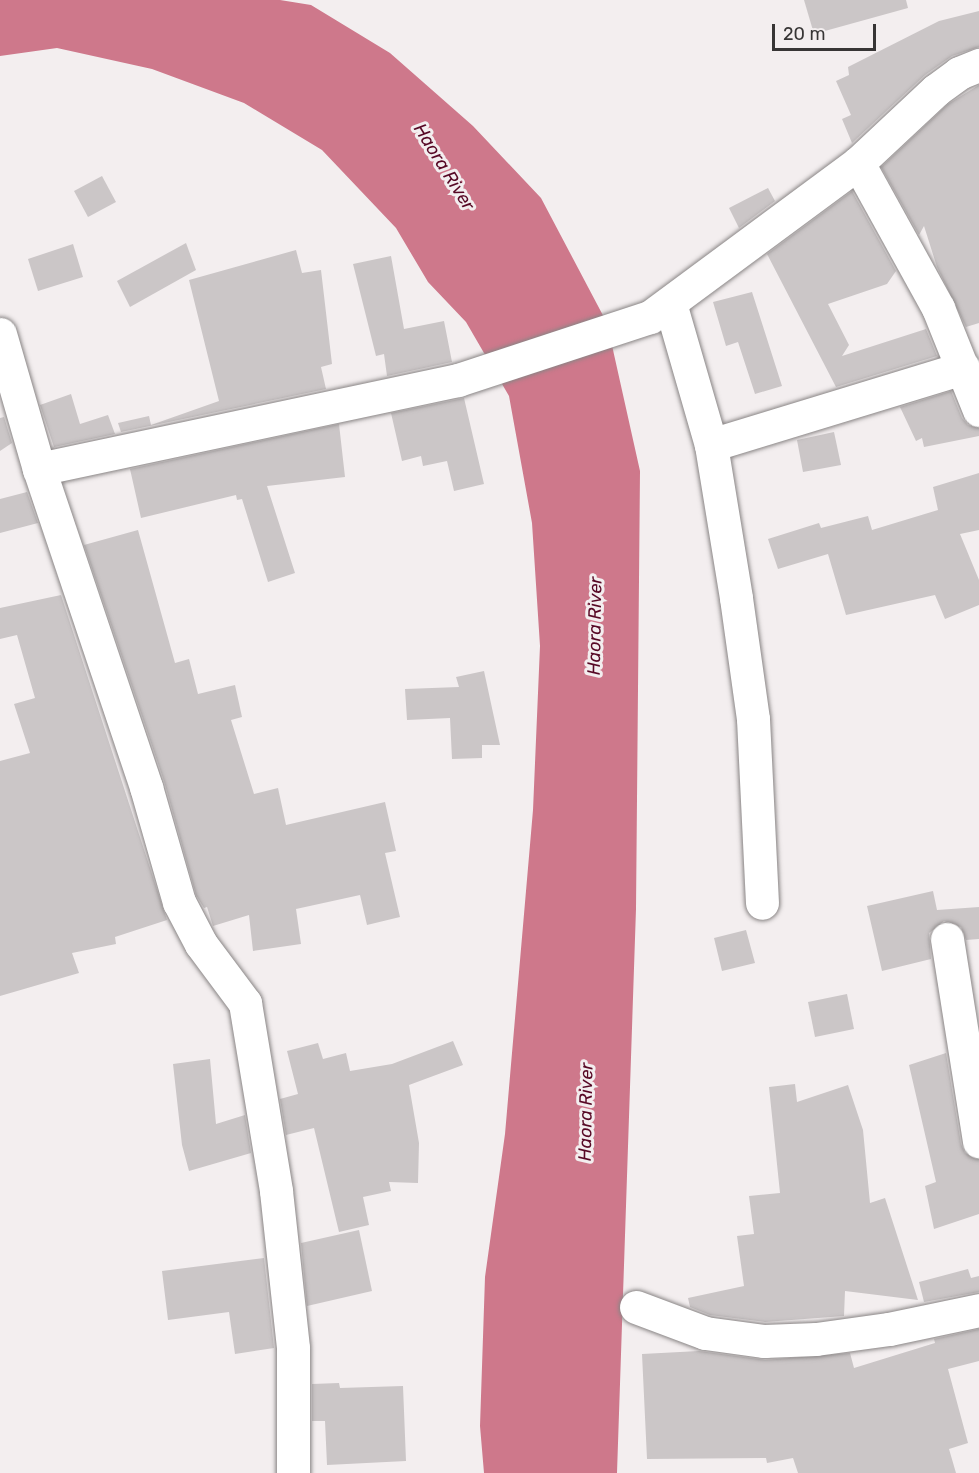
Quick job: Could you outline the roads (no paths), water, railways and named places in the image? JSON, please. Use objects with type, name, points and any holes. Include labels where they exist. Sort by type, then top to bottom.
[{"type":"street","points":[[39,469],[458,380],[660,310],[858,163],[936,90],[959,73],[979,65]]},
{"type":"street","points":[[858,163],[938,308],[979,411]]},
{"type":"street","points":[[660,310],[711,445],[753,719],[762,903]]},
{"type":"street","points":[[0,334],[39,469],[146,787],[179,902],[201,944],[245,1003],[276,1191],[293,1348],[293,1473]]},
{"type":"street","points":[[711,445],[963,368]]},
{"type":"street","points":[[948,939],[979,1141]]},
{"type":"street","points":[[636,1307],[705,1333],[764,1341],[816,1340],[889,1329],[979,1310]]},
{"type":"water","name":"Haora River","points":[[0,0],[280,0],[311,5],[390,53],[473,126],[541,198],[607,323],[640,471],[636,909],[617,1473],[484,1473],[480,1426],[485,1277],[505,1134],[533,810],[540,646],[532,523],[509,396],[466,322],[428,282],[396,228],[322,150],[244,103],[152,69],[57,48],[0,56]]}]
